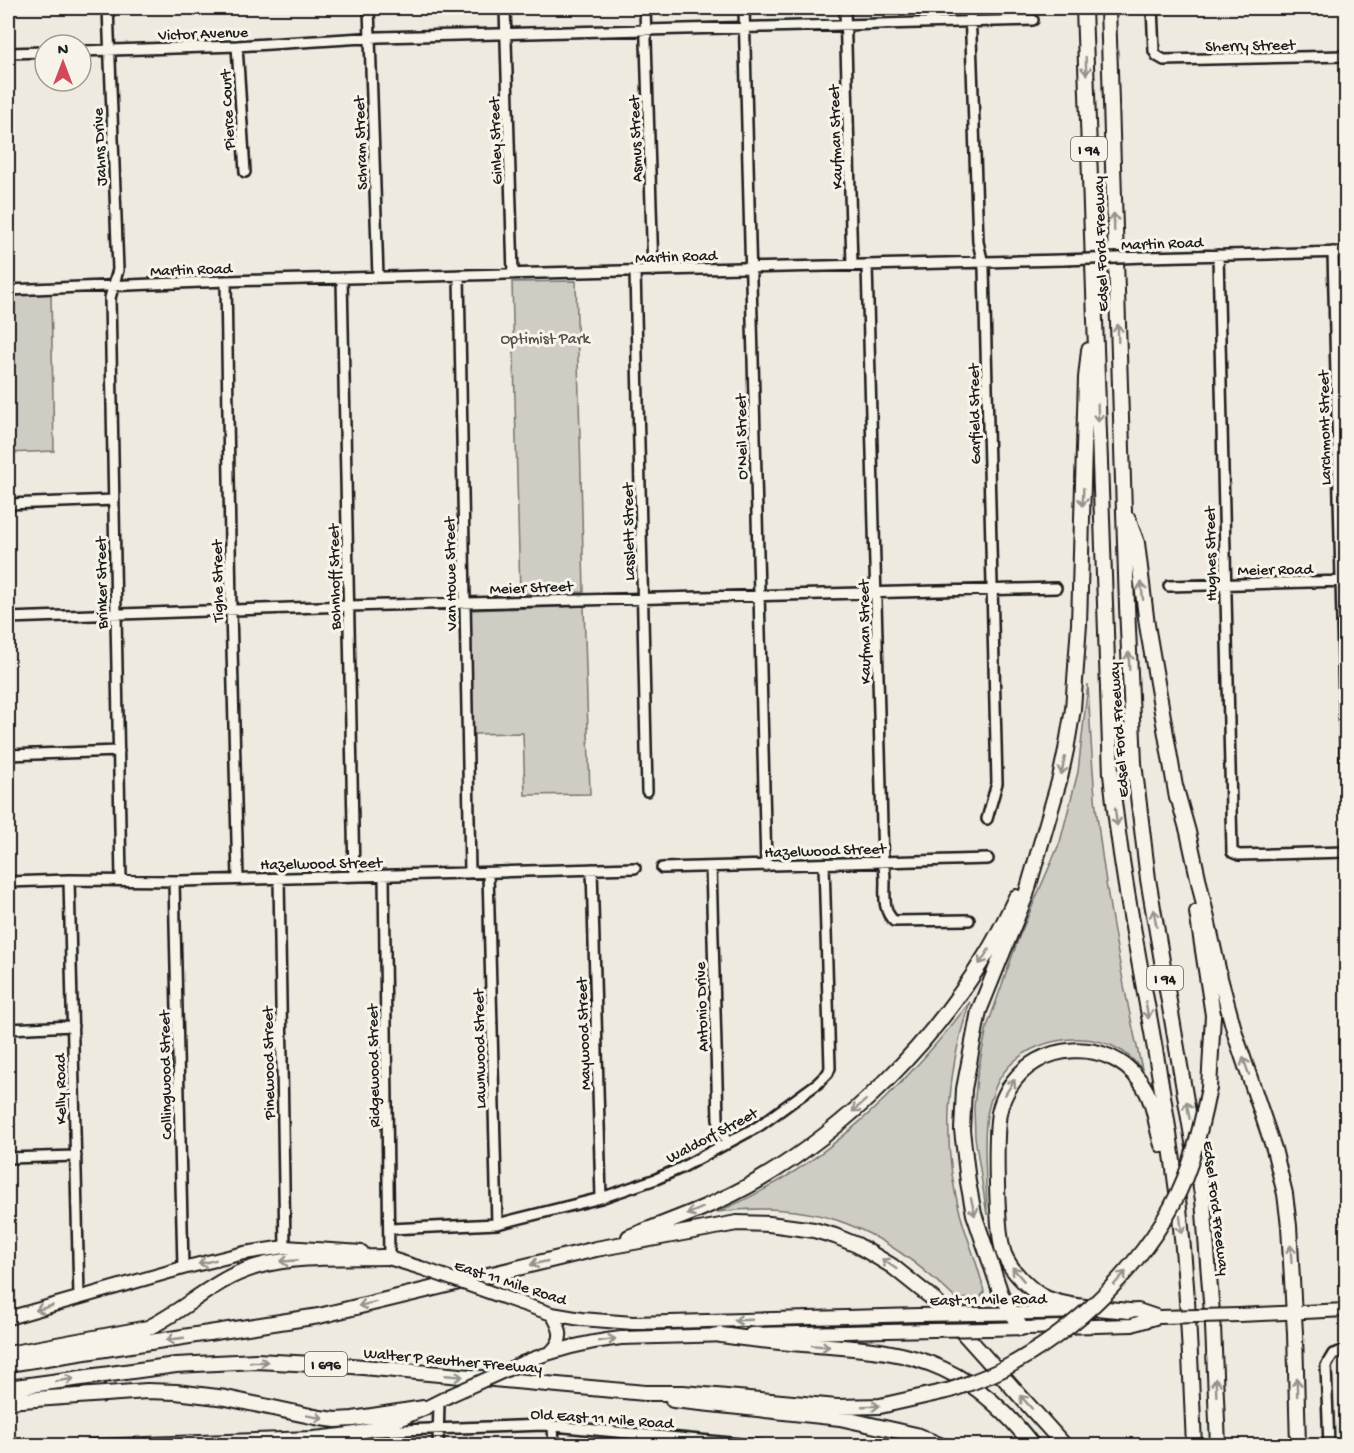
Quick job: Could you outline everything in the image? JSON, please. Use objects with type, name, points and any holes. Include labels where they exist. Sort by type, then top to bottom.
[{"type":"highway","name":"Edsel Ford Freeway","points":[[1084,8],[1111,774],[1123,872],[1174,1167],[1184,1245],[1194,1446]]},
{"type":"highway","name":"Edsel Ford Freeway","points":[[1108,8],[1131,722],[1148,879],[1203,1200],[1214,1326],[1218,1446]]},
{"type":"highway","points":[[1021,1328],[1001,1294],[974,1214],[962,1130],[964,1089],[979,1011],[1026,896],[1046,829],[1060,778],[1073,709],[1079,624],[1086,378],[1094,291]]},
{"type":"highway","points":[[645,1393],[683,1393],[837,1407],[880,1406],[951,1390],[1012,1365],[1080,1318],[1125,1274],[1158,1228],[1182,1184],[1190,1165],[1209,1088],[1213,1041],[1210,989],[1147,625],[1137,543],[1124,509]]},
{"type":"highway","points":[[1176,789],[1236,1037],[1280,1173],[1289,1226],[1298,1446]]},
{"type":"highway","points":[[596,1249],[704,1207],[759,1180],[812,1143],[883,1084],[945,1012],[987,953],[1018,894],[1046,829]]},
{"type":"highway","points":[[1129,1311],[1064,1303],[1040,1296],[1009,1264],[1001,1241],[999,1206],[998,1141],[1001,1105],[1015,1079],[1031,1064],[1042,1058],[1066,1050],[1080,1050],[1108,1056],[1130,1069],[1150,1097],[1161,1144],[1174,1167]]},
{"type":"highway","points":[[8,1364],[319,1316],[596,1249],[737,1223],[769,1224],[814,1230],[857,1245],[892,1266],[933,1298],[1065,1446]]},
{"type":"highway","points":[[8,1354],[148,1328],[227,1278],[268,1263],[340,1257],[389,1257]]},
{"type":"highway","points":[[721,1335],[896,1353],[927,1362],[960,1378],[982,1394],[999,1408],[1034,1446]]},
{"type":"highway","name":"Walter P Reuther Freeway","points":[[8,1388],[176,1365],[256,1361],[352,1366],[645,1393]]},
{"type":"highway","points":[[8,1401],[147,1391],[176,1392],[225,1398],[336,1420],[423,1408]]},
{"type":"highway","points":[[645,1393],[683,1402],[840,1418],[916,1435],[942,1446]]},
{"type":"main road","name":"East 11 Mile Road","points":[[8,1318],[244,1252],[285,1247],[335,1249],[389,1257],[552,1314],[581,1319],[633,1323],[1138,1310],[1160,1317]]},
{"type":"main road","name":"East 11 Mile Road","points":[[91,1446],[313,1442],[368,1431],[522,1363],[583,1344],[621,1338],[1132,1325],[1160,1317],[1347,1310]]},
{"type":"main road","points":[[550,1353],[557,1346],[561,1332],[552,1314]]},
{"type":"street","name":"Jahns Drive","points":[[108,8],[118,270],[114,285]]},
{"type":"street","name":"Schram Street","points":[[369,8],[378,277]]},
{"type":"street","name":"Ginley Street","points":[[505,8],[513,274]]},
{"type":"street","name":"Asmus Street","points":[[645,8],[653,271]]},
{"type":"street","name":"O'Neil Street","points":[[744,8],[766,866]]},
{"type":"street","name":"Kaufman Street","points":[[845,8],[852,265]]},
{"type":"street","name":"Garfield Street","points":[[970,8],[978,242],[982,262],[997,783],[987,819]]},
{"type":"street","name":"Sherry Street","points":[[1152,8],[1156,56],[1168,61],[1347,56]]},
{"type":"street","name":"Victor Avenue","points":[[93,51],[237,46],[370,38],[1033,20]]},
{"type":"street","name":"Pierce Court","points":[[237,46],[245,172]]},
{"type":"street","points":[[8,52],[33,52]]},
{"type":"street","name":"Larchmont Street","points":[[1334,252],[1344,581],[1347,783]]},
{"type":"street","name":"Martin Road","points":[[8,290],[226,281],[1347,252]]},
{"type":"street","name":"Hughes Street","points":[[1218,255],[1232,852],[1239,855],[1347,852]]},
{"type":"street","name":"Kaufman Street","points":[[867,265],[886,908],[894,921],[969,920]]},
{"type":"street","name":"Lasslett Street","points":[[635,271],[647,791]]},
{"type":"street","name":"Van Howe Street","points":[[459,275],[471,873]]},
{"type":"street","name":"Bohnhoff Street","points":[[342,278],[354,876]]},
{"type":"street","name":"Tighe Street","points":[[226,281],[238,879]]},
{"type":"street","name":"Brinker Street","points":[[114,285],[110,298],[121,880]]},
{"type":"street","points":[[8,504],[114,500]]},
{"type":"street","name":"Meier Road","points":[[1169,586],[1344,581]]},
{"type":"street","name":"Meier Street","points":[[8,618],[348,606],[1056,588]]},
{"type":"street","points":[[8,755],[119,751]]},
{"type":"street","name":"Hazelwood Street","points":[[662,868],[988,859]]},
{"type":"street","name":"Waldorf Street","points":[[390,1229],[497,1224],[601,1198],[673,1172],[727,1144],[790,1105],[823,1079],[830,1068],[824,864]]},
{"type":"street","name":"Antonio Drive","points":[[711,867],[718,1119],[727,1144]]},
{"type":"street","name":"Hazelwood Street","points":[[8,882],[174,881],[635,868]]},
{"type":"street","name":"Maywood Street","points":[[592,869],[601,1198]]},
{"type":"street","name":"Lawnwood Street","points":[[488,873],[497,1224]]},
{"type":"street","name":"Ridgewood Street","points":[[384,876],[389,1257]]},
{"type":"street","name":"Pinewood Street","points":[[279,878],[285,1247]]},
{"type":"street","name":"Kelly Road","points":[[69,880],[80,1297]]},
{"type":"street","name":"Collingwood Street","points":[[174,881],[183,1268]]},
{"type":"street","points":[[8,1029],[73,1026]]},
{"type":"street","points":[[8,1158],[76,1156]]},
{"type":"street","points":[[1329,1446],[1326,1366],[1333,1354],[1347,1350]]},
{"type":"street","points":[[438,1446],[439,1401]]},
{"type":"street","points":[[554,1425],[554,1446]]},
{"type":"street","name":"Old East 11 Mile Road","points":[[368,1431],[554,1425],[693,1442],[762,1446]]},
{"type":"green space","name":"Optimist Park","points":[[576,281],[584,592],[520,594],[512,282]]},
{"type":"green space","points":[[51,294],[54,451],[8,453],[8,296]]},
{"type":"green space","points":[[584,606],[590,794],[525,795],[523,733],[473,734],[471,610]]},
{"type":"green space","points":[[1088,684],[1100,840],[1121,972],[1142,1069],[1125,1053],[1092,1040],[1059,1040],[1029,1051],[1015,1060],[999,1080],[992,1095],[986,1121],[987,1215],[975,1137],[974,1108],[977,1076],[987,1027],[1019,937],[1060,842],[1078,772]]},
{"type":"green space","points":[[970,1002],[956,1054],[949,1107],[949,1134],[954,1187],[984,1292],[980,1298],[956,1299],[929,1274],[902,1254],[875,1237],[847,1224],[818,1215],[787,1210],[754,1209],[717,1212],[791,1174],[857,1124],[917,1066]]}]
